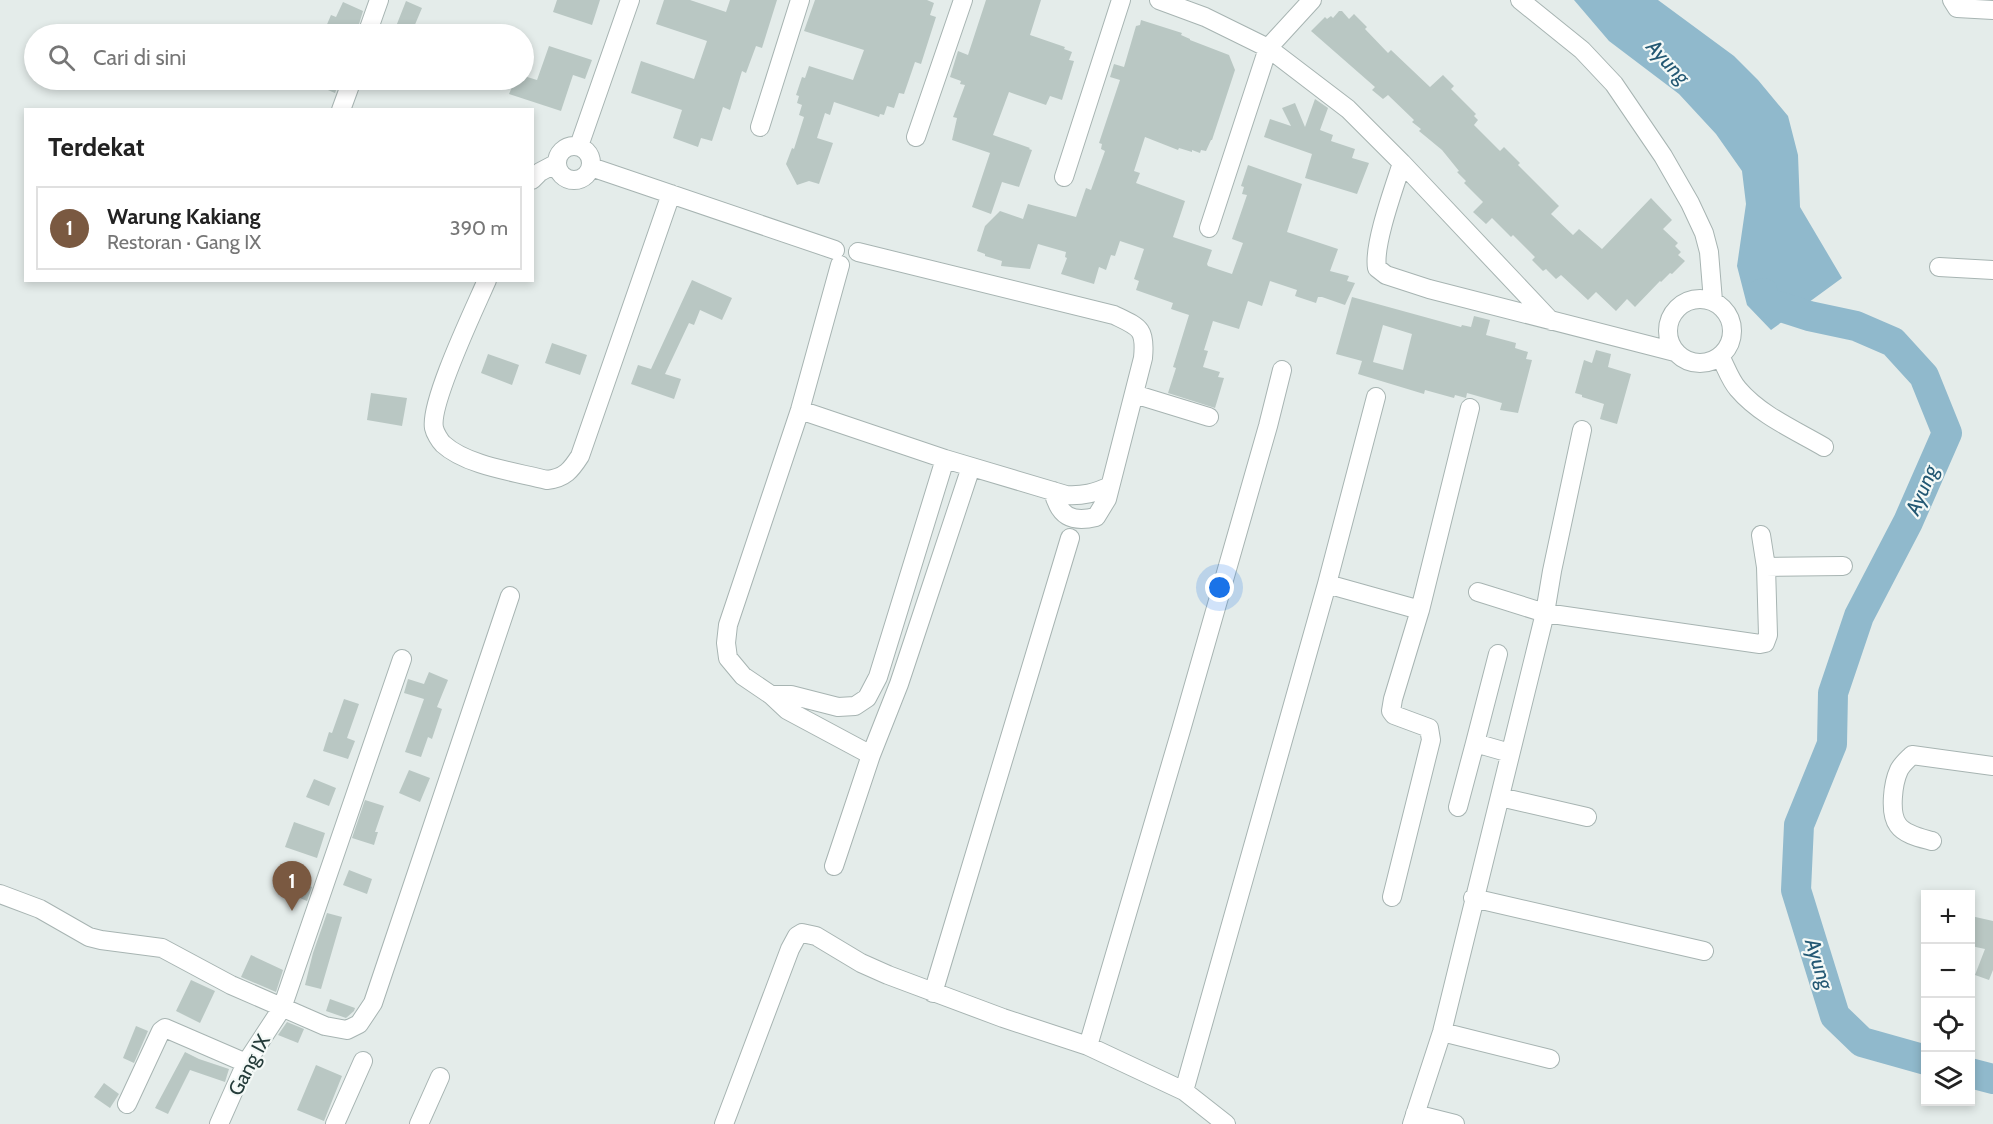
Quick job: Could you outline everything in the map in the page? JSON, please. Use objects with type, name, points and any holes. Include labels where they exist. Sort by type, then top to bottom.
[{"type":"street","points":[[371,24],[379,0]]},
{"type":"street","points":[[579,146],[630,0]]},
{"type":"street","points":[[760,127],[800,0]]},
{"type":"street","points":[[916,137],[963,0]]},
{"type":"street","points":[[1064,177],[1121,0]]},
{"type":"street","points":[[1159,0],[1205,17],[1268,48],[1348,109],[1551,321]]},
{"type":"street","points":[[1209,228],[1268,48],[1312,0]]},
{"type":"street","points":[[1520,0],[1582,50],[1614,84],[1663,156],[1704,233],[1709,252],[1713,301]]},
{"type":"street","points":[[1952,0],[1957,8],[1993,10]]},
{"type":"street","points":[[342,108],[348,90]]},
{"type":"street","points":[[571,145],[579,146],[590,154],[592,160],[591,167],[583,179],[568,180],[562,176],[557,163],[558,155],[564,148],[571,145]]},
{"type":"street","points":[[534,178],[557,163]]},
{"type":"street","points":[[1402,163],[1375,259],[1377,268],[1386,275],[1429,289],[1675,352],[1697,363],[1709,362],[1720,356],[1731,341],[1731,322],[1721,306],[1713,301],[1694,299],[1677,308],[1671,315],[1667,334],[1675,352]]},
{"type":"street","points":[[591,167],[671,194],[838,258]]},
{"type":"street","points":[[486,282],[436,407],[434,428],[441,443],[472,460],[547,480],[559,478],[570,472],[580,456],[671,194]]},
{"type":"street","points":[[800,410],[971,467],[1053,491],[1081,496],[1110,486],[1143,358],[1145,343],[1143,333],[1114,315],[858,252],[847,243],[838,246],[838,258],[800,410],[728,625],[726,643],[728,658],[736,669],[754,685],[802,719],[871,755]]},
{"type":"street","points":[[1939,267],[1993,270]]},
{"type":"street","points":[[1720,356],[1732,380],[1752,403],[1824,447]]},
{"type":"street","points":[[1088,1047],[1185,719],[1282,370]]},
{"type":"street","points":[[1134,394],[1209,417]]},
{"type":"street","points":[[1184,1091],[1327,584],[1376,397]]},
{"type":"street","points":[[1392,897],[1431,740],[1429,728],[1398,717],[1391,711],[1420,610],[1470,408]]},
{"type":"street","points":[[1455,1124],[1413,1119],[1442,1032],[1473,898],[1500,797],[1545,613],[1582,430]]},
{"type":"street","points":[[771,695],[791,695],[838,707],[855,706],[867,698],[878,677],[945,459]]},
{"type":"street","points":[[834,866],[871,755],[899,684],[971,467]]},
{"type":"street","points":[[1478,592],[1545,613],[1765,643],[1768,635],[1766,567],[1761,535]]},
{"type":"street","points":[[933,993],[1070,538]]},
{"type":"street","points":[[1766,567],[1843,566]]},
{"type":"street","points":[[1327,584],[1420,610]]},
{"type":"street","points":[[0,894],[40,909],[89,937],[162,948],[231,985],[325,1026],[347,1030],[359,1024],[373,1003],[510,596]]},
{"type":"street","points":[[1458,807],[1498,654]]},
{"type":"street","name":"Gang IX","points":[[219,1124],[246,1063],[282,1008],[402,659]]},
{"type":"street","points":[[878,677],[899,684]]},
{"type":"street","points":[[802,719],[812,700]]},
{"type":"street","points":[[1475,743],[1510,753]]},
{"type":"street","points":[[1932,841],[1908,833],[1898,825],[1893,812],[1896,779],[1900,767],[1911,755],[1993,766]]},
{"type":"street","points":[[1500,797],[1587,817]]},
{"type":"street","points":[[1473,898],[1704,951]]},
{"type":"street","points":[[724,1124],[790,949],[797,936],[802,933],[816,936],[861,963],[933,993],[1088,1047],[1184,1091],[1219,1121]]},
{"type":"street","points":[[127,1104],[161,1031],[165,1028],[246,1063]]},
{"type":"street","points":[[1442,1032],[1550,1059]]},
{"type":"street","points":[[335,1124],[363,1061]]},
{"type":"street","points":[[419,1124],[440,1077]]},
{"type":"water","points":[[1574,0],[1658,0],[1734,56],[1758,80],[1788,116],[1798,155],[1800,207],[1842,278],[1771,330],[1747,305],[1737,266],[1746,204],[1742,171],[1716,134],[1679,94],[1609,41]]},
{"type":"building","points":[[557,0],[600,0],[592,25],[553,12]]},
{"type":"building","points":[[664,0],[690,0],[726,12],[730,0],[777,0],[762,48],[756,46],[746,73],[742,71],[730,110],[723,107],[712,141],[701,138],[698,147],[673,138],[682,110],[631,93],[641,61],[694,79],[707,41],[656,24]]},
{"type":"building","points":[[815,0],[927,0],[934,3],[930,15],[936,17],[921,64],[915,62],[904,94],[899,93],[894,108],[887,106],[884,115],[880,114],[879,117],[834,102],[830,115],[825,113],[817,138],[833,143],[819,184],[809,181],[797,185],[786,164],[792,148],[794,149],[804,117],[799,115],[802,105],[797,103],[799,96],[796,95],[802,77],[805,78],[809,66],[853,80],[864,50],[804,31]]},
{"type":"building","points":[[986,0],[1041,0],[1030,35],[1065,47],[1064,49],[1072,52],[1069,60],[1074,61],[1062,100],[1050,96],[1046,105],[1009,92],[993,135],[1032,150],[1019,187],[1002,182],[991,214],[972,207],[990,153],[952,140],[957,118],[953,117],[965,85],[950,77],[958,51],[968,55]]},
{"type":"building","points":[[406,1],[422,8],[415,24],[397,24]]},
{"type":"building","points":[[343,2],[363,11],[359,24],[327,24],[331,15],[336,17]]},
{"type":"building","points":[[1339,11],[1342,11],[1349,19],[1354,14],[1388,53],[1391,50],[1430,87],[1443,75],[1454,86],[1451,89],[1476,114],[1474,116],[1478,120],[1474,125],[1500,151],[1504,147],[1520,163],[1518,165],[1559,206],[1551,214],[1573,235],[1579,229],[1602,249],[1651,198],[1672,220],[1663,229],[1678,243],[1675,246],[1681,252],[1678,255],[1685,261],[1672,274],[1670,273],[1660,281],[1635,307],[1627,299],[1616,311],[1596,292],[1588,300],[1561,275],[1556,279],[1546,269],[1543,271],[1532,260],[1535,257],[1513,235],[1511,237],[1492,218],[1486,224],[1473,212],[1483,202],[1464,183],[1466,181],[1442,150],[1419,131],[1421,129],[1412,122],[1414,120],[1388,95],[1383,99],[1372,90],[1375,87],[1311,31],[1325,17],[1333,18]]},
{"type":"building","points":[[1141,20],[1182,33],[1181,35],[1190,40],[1229,55],[1235,70],[1212,140],[1206,151],[1201,150],[1200,153],[1179,148],[1178,150],[1145,137],[1134,171],[1140,173],[1136,183],[1185,201],[1173,237],[1212,250],[1208,266],[1232,274],[1243,243],[1232,239],[1247,195],[1242,194],[1244,187],[1241,186],[1248,165],[1302,184],[1287,232],[1338,249],[1330,271],[1349,276],[1347,281],[1355,283],[1345,305],[1322,297],[1318,297],[1316,303],[1295,296],[1297,290],[1270,281],[1262,306],[1248,301],[1239,329],[1213,321],[1204,350],[1208,351],[1203,367],[1220,372],[1218,377],[1224,378],[1215,408],[1168,393],[1176,368],[1173,367],[1189,315],[1171,309],[1173,303],[1136,290],[1139,281],[1134,279],[1144,249],[1120,241],[1115,256],[1111,255],[1106,270],[1099,267],[1094,284],[1061,274],[1067,258],[1065,257],[1066,252],[1038,244],[1030,269],[1001,266],[1002,261],[977,251],[985,226],[1000,211],[1023,219],[1028,204],[1076,217],[1086,188],[1091,190],[1105,151],[1101,149],[1102,144],[1099,143],[1120,80],[1110,77],[1114,64],[1124,67],[1136,26],[1140,25]]},
{"type":"building","points":[[549,46],[592,60],[585,79],[573,75],[561,111],[509,94],[511,90],[534,90],[534,79],[537,80]]},
{"type":"building","points":[[1315,99],[1328,108],[1320,130],[1333,135],[1331,141],[1355,149],[1352,158],[1369,163],[1357,194],[1305,178],[1312,154],[1264,137],[1270,119],[1291,126],[1282,108],[1295,103],[1305,127]]},
{"type":"building","points":[[692,280],[732,298],[722,320],[700,310],[694,325],[689,323],[665,374],[681,379],[674,399],[631,384],[638,365],[651,369]]},
{"type":"building","points":[[1352,297],[1461,327],[1462,325],[1471,327],[1474,316],[1490,320],[1486,335],[1516,343],[1515,348],[1528,352],[1526,359],[1532,360],[1518,413],[1500,410],[1502,403],[1467,393],[1466,398],[1455,395],[1454,398],[1425,390],[1424,394],[1358,374],[1362,361],[1336,354]],"holes":[[[1383,325],[1412,334],[1403,370],[1373,362]]]},
{"type":"building","points":[[552,343],[587,355],[580,375],[545,363]]},
{"type":"building","points":[[1596,350],[1611,354],[1608,367],[1631,374],[1617,424],[1600,419],[1604,404],[1575,393],[1584,360],[1592,363]]},
{"type":"building","points":[[488,354],[519,365],[512,385],[481,373]]},
{"type":"building","points":[[371,393],[407,398],[402,426],[367,420]]},
{"type":"building","points":[[429,672],[448,680],[437,707],[442,709],[432,739],[428,737],[421,757],[405,752],[424,699],[404,693],[408,679],[424,684]]},
{"type":"building","points":[[344,699],[359,704],[347,738],[355,741],[348,759],[323,751]]},
{"type":"building","points":[[409,770],[430,778],[420,802],[399,793]]},
{"type":"building","points":[[314,779],[336,788],[329,806],[306,797]]},
{"type":"building","points":[[365,800],[384,806],[375,832],[378,832],[374,845],[352,838]]},
{"type":"building","points":[[294,822],[325,833],[317,858],[285,847]]},
{"type":"building","points":[[349,870],[372,879],[367,894],[343,885]]},
{"type":"building","points":[[278,874],[312,887],[307,901],[273,887]]},
{"type":"building","points":[[327,913],[342,917],[321,989],[305,985]]},
{"type":"building","points":[[1975,917],[1993,921],[1993,970],[1989,980],[1975,975],[1985,949],[1975,947]]},
{"type":"building","points":[[251,955],[283,970],[276,992],[241,977]]},
{"type":"building","points":[[191,980],[215,991],[200,1023],[176,1011]]},
{"type":"building","points":[[330,999],[355,1008],[354,1011],[346,1018],[326,1011]]},
{"type":"building","points":[[287,1022],[304,1029],[298,1043],[278,1035]]},
{"type":"building","points":[[136,1026],[148,1031],[134,1063],[123,1058]]},
{"type":"building","points":[[185,1052],[229,1069],[225,1082],[190,1070],[168,1114],[155,1108]]},
{"type":"building","points":[[316,1065],[342,1076],[324,1121],[297,1110]]},
{"type":"building","points":[[104,1083],[119,1094],[110,1108],[94,1097]]},
{"type":"waterway","name":"Ayung","points":[[1763,293],[1766,302],[1809,316],[1856,326],[1893,342],[1924,376],[1947,433],[1908,522],[1859,616],[1833,693],[1832,744],[1799,825],[1796,890],[1835,1016],[1862,1042],[1921,1059]]},
{"type":"waterway","name":"Ayung","points":[[1975,1074],[1993,1079]]},
{"type":"place","name":"Warung Kakiang","points":[[292,911]]}]
